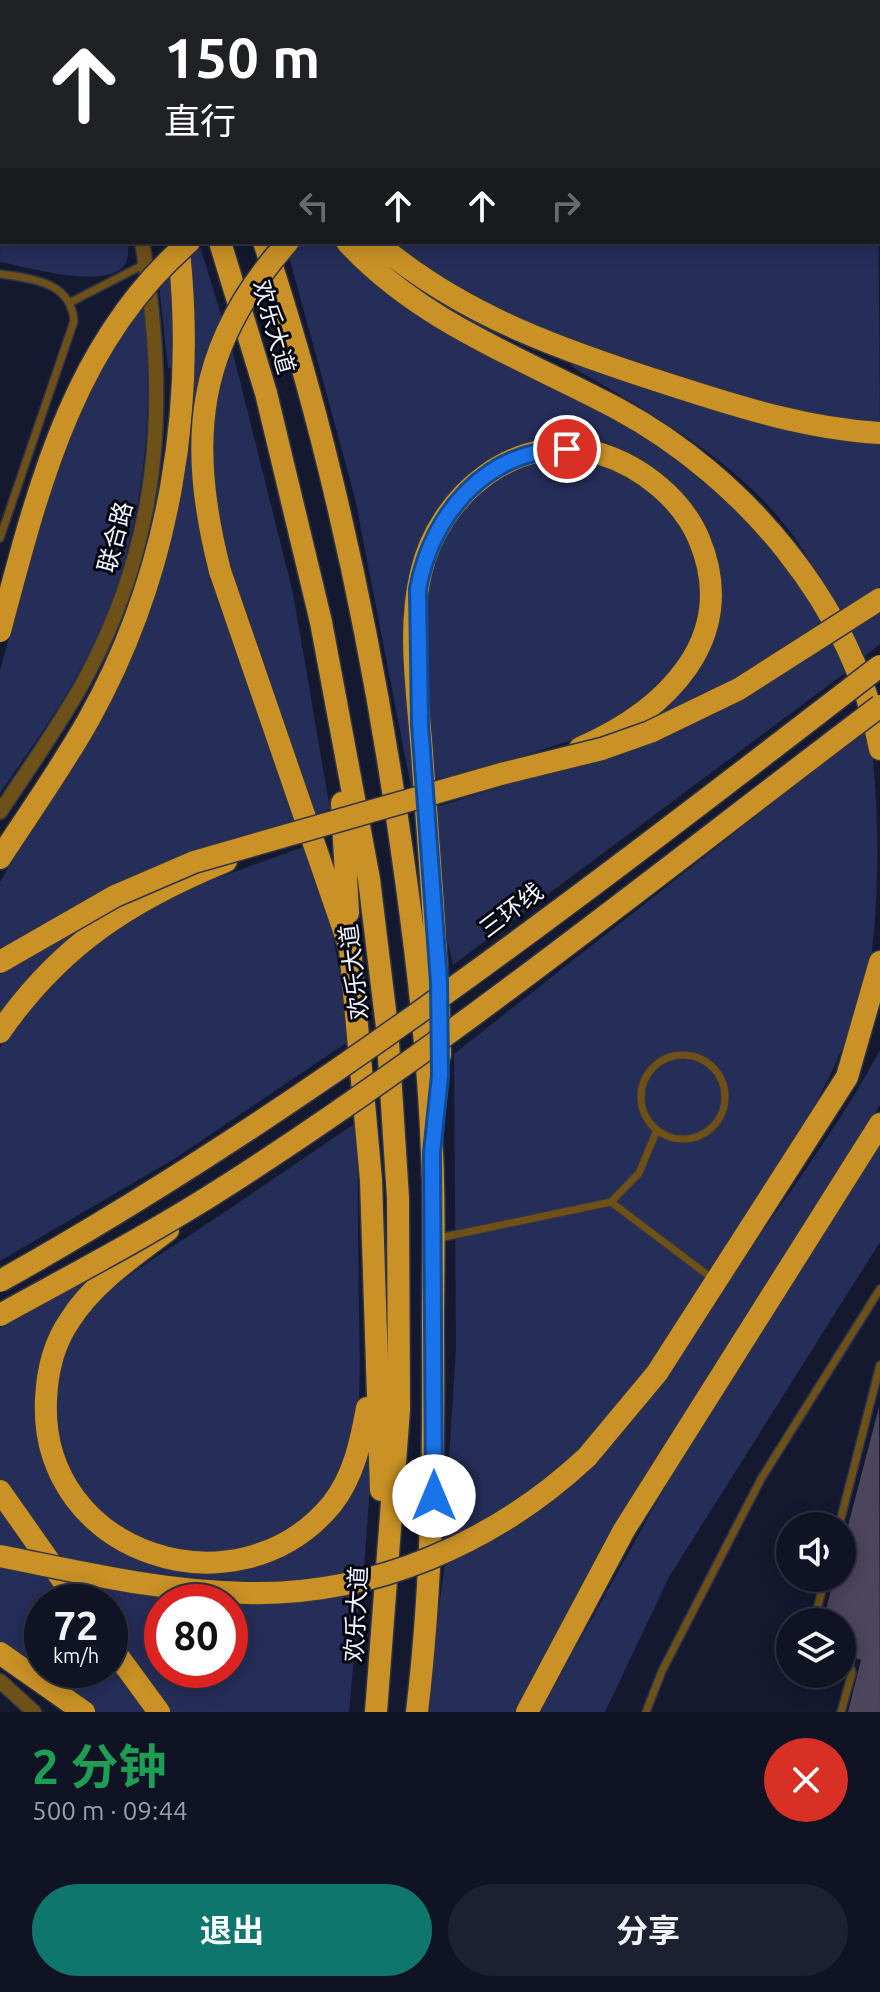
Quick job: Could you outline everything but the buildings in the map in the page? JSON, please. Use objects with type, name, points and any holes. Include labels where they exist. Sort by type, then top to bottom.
[{"type":"highway","points":[[0,858],[71,750],[107,682],[141,603],[160,542],[174,476],[186,377],[178,244]]},
{"type":"highway","points":[[0,631],[43,478],[76,392],[106,336],[137,292],[187,244]]},
{"type":"highway","name":"欢乐大道","points":[[221,244],[266,393],[321,622],[369,879],[387,1027],[398,1198],[399,1410],[376,1712]]},
{"type":"highway","name":"欢乐大道","points":[[265,244],[289,316],[336,491],[385,735],[420,993],[432,1152],[434,1496],[426,1632],[417,1712]]},
{"type":"highway","points":[[286,244],[257,278],[235,315],[213,365],[200,441],[201,467],[208,526],[220,571],[350,948]]},
{"type":"highway","points":[[349,244],[386,280],[421,305],[485,343],[620,410],[685,453],[728,489],[765,527],[833,622],[857,665],[880,749]]},
{"type":"highway","points":[[379,244],[420,277],[462,303],[593,360],[772,416],[880,433]]},
{"type":"highway","points":[[432,1152],[440,1076],[438,951],[420,724],[417,602],[421,570],[441,524],[475,483],[502,465],[535,452],[567,449],[613,458],[641,473],[678,505],[697,535],[708,567],[711,602],[695,653],[677,682],[651,709],[630,723],[549,761]]},
{"type":"highway","points":[[0,962],[40,936],[143,882],[214,855],[602,749],[690,714],[779,666],[880,599]]},
{"type":"highway","name":"三环线","points":[[0,1281],[161,1185],[290,1102],[479,967],[880,666]]},
{"type":"highway","points":[[374,1360],[355,1461],[330,1506],[288,1540],[253,1557],[211,1563],[187,1561],[157,1556],[123,1542],[80,1505],[57,1468],[45,1415],[47,1388],[60,1336],[88,1296],[226,1186],[416,1055],[880,706]]},
{"type":"highway","points":[[349,759],[342,792],[350,948],[357,995],[371,1180],[374,1360],[379,1472],[387,1541]]},
{"type":"highway","points":[[0,1032],[56,963],[127,909],[183,878],[294,833]]},
{"type":"highway","points":[[847,1077],[880,962]]},
{"type":"highway","points":[[0,1556],[197,1590],[289,1592],[349,1583],[423,1562],[517,1514],[587,1457],[640,1396],[717,1282],[880,1022]]},
{"type":"highway","points":[[527,1712],[624,1530],[880,1124]]},
{"type":"highway","points":[[0,1315],[226,1186]]},
{"type":"highway","points":[[0,1491],[65,1584]]},
{"type":"highway","points":[[0,1653],[64,1694],[84,1712]]},
{"type":"highway","points":[[128,1670],[159,1712]]},
{"type":"street","name":"联合路","points":[[0,812],[85,678],[106,635],[140,538],[158,414],[157,349],[142,244]]},
{"type":"street","points":[[0,1681],[34,1712]]},
{"type":"lane","points":[[69,303],[145,264]]},
{"type":"lane","points":[[0,274],[48,284],[60,291],[69,303],[74,326],[44,401],[0,538]]},
{"type":"lane","points":[[676,1056],[694,1057],[711,1066],[724,1090],[723,1109],[714,1125],[689,1139],[671,1137],[657,1130],[641,1104],[642,1085],[651,1069],[676,1056]]},
{"type":"lane","points":[[433,1239],[611,1202],[639,1173],[657,1130]]},
{"type":"lane","points":[[611,1202],[717,1282]]},
{"type":"lane","points":[[646,1712],[662,1671],[761,1479],[880,1289]]},
{"type":"lane","points":[[843,1512],[880,1365]]},
{"type":"lane","points":[[841,1712],[848,1688]]},
{"type":"shaded area","points":[[0,244],[128,244],[124,266],[114,273],[100,276],[65,275],[0,262]]},
{"type":"shaded area","points":[[298,244],[340,244],[686,464],[741,514],[785,566],[823,625],[745,675],[662,716],[660,712],[694,674],[720,600],[719,569],[646,464],[506,451],[454,487],[432,519],[424,538],[419,785],[411,787],[355,498],[288,253]]},
{"type":"shaded area","points":[[396,244],[878,244],[880,422],[822,417],[710,388],[518,316],[485,301]]},
{"type":"shaded area","points":[[200,246],[222,318],[193,445],[300,819],[145,873],[72,908],[0,950],[0,882],[114,690],[144,626],[159,580],[194,358],[190,253]]},
{"type":"shaded area","points":[[174,269],[175,367],[168,368],[159,284]]},
{"type":"shaded area","points":[[143,302],[148,404],[137,505],[126,555],[111,603],[90,650],[57,708],[0,793],[0,670],[54,475],[73,421],[102,364]]},
{"type":"shaded area","points":[[231,345],[293,593],[330,809],[315,814],[234,585],[220,531],[210,448],[216,395]]},
{"type":"shaded area","points":[[573,361],[880,443],[880,586],[840,613],[797,541],[758,495],[709,453],[571,366]]},
{"type":"shaded area","points":[[552,459],[592,463],[620,471],[659,499],[680,526],[693,555],[699,586],[696,618],[685,649],[666,678],[640,705],[620,718],[570,741],[434,780],[424,654],[425,610],[432,569],[447,532],[471,499],[506,473]]},
{"type":"shaded area","points":[[880,610],[880,644],[864,657],[850,631]]},
{"type":"shaded area","points":[[835,642],[849,670],[453,965],[447,938],[436,807],[621,750],[753,692]]},
{"type":"shaded area","points":[[869,727],[877,848],[876,909],[870,968],[832,1072],[779,1164],[687,1310],[631,1391],[573,1455],[539,1483],[502,1508],[444,1539],[456,1348],[454,1054]]},
{"type":"shaded area","points":[[309,845],[331,927],[352,1039],[174,1159],[0,1261],[0,1048],[22,1013],[45,985],[110,932],[187,889]]},
{"type":"shaded area","points":[[89,923],[34,972],[0,1016],[0,974],[30,952]]},
{"type":"shaded area","points":[[880,1050],[880,1105],[617,1523],[514,1712],[425,1712],[445,1563],[500,1534],[548,1502],[589,1466],[626,1426],[692,1339],[837,1123]]},
{"type":"shaded area","points":[[357,1122],[358,1406],[353,1437],[330,1488],[294,1524],[249,1545],[200,1551],[151,1542],[108,1517],[76,1478],[58,1410],[59,1375],[71,1341],[89,1314],[117,1285]]},
{"type":"shaded area","points":[[880,1143],[880,1242],[669,1577],[605,1712],[540,1712],[675,1469]]},
{"type":"shaded area","points":[[87,1281],[46,1342],[34,1403],[41,1451],[60,1493],[89,1528],[127,1554],[170,1569],[218,1572],[267,1560],[302,1544],[320,1531],[336,1511],[369,1440],[373,1443],[364,1569],[285,1580],[209,1579],[55,1557],[0,1481],[0,1328]]},
{"type":"shaded area","points":[[0,1503],[38,1554],[0,1547]]},
{"type":"shaded area","points":[[0,1566],[52,1578],[56,1584],[24,1584],[24,1658],[0,1643]]},
{"type":"shaded area","points":[[71,1579],[202,1584],[144,1584],[144,1680],[128,1657],[128,1584],[75,1584]]},
{"type":"shaded area","points":[[248,1586],[360,1590],[349,1712],[167,1712],[150,1688],[248,1688]]},
{"type":"shaded area","points":[[128,1683],[149,1712],[97,1712],[67,1688],[128,1688]]},
{"type":"route","points":[[434,1496],[432,1152],[440,1076],[439,982],[420,724],[416,646],[418,589],[430,545],[464,493],[488,474],[518,458],[535,452],[567,449]]}]
